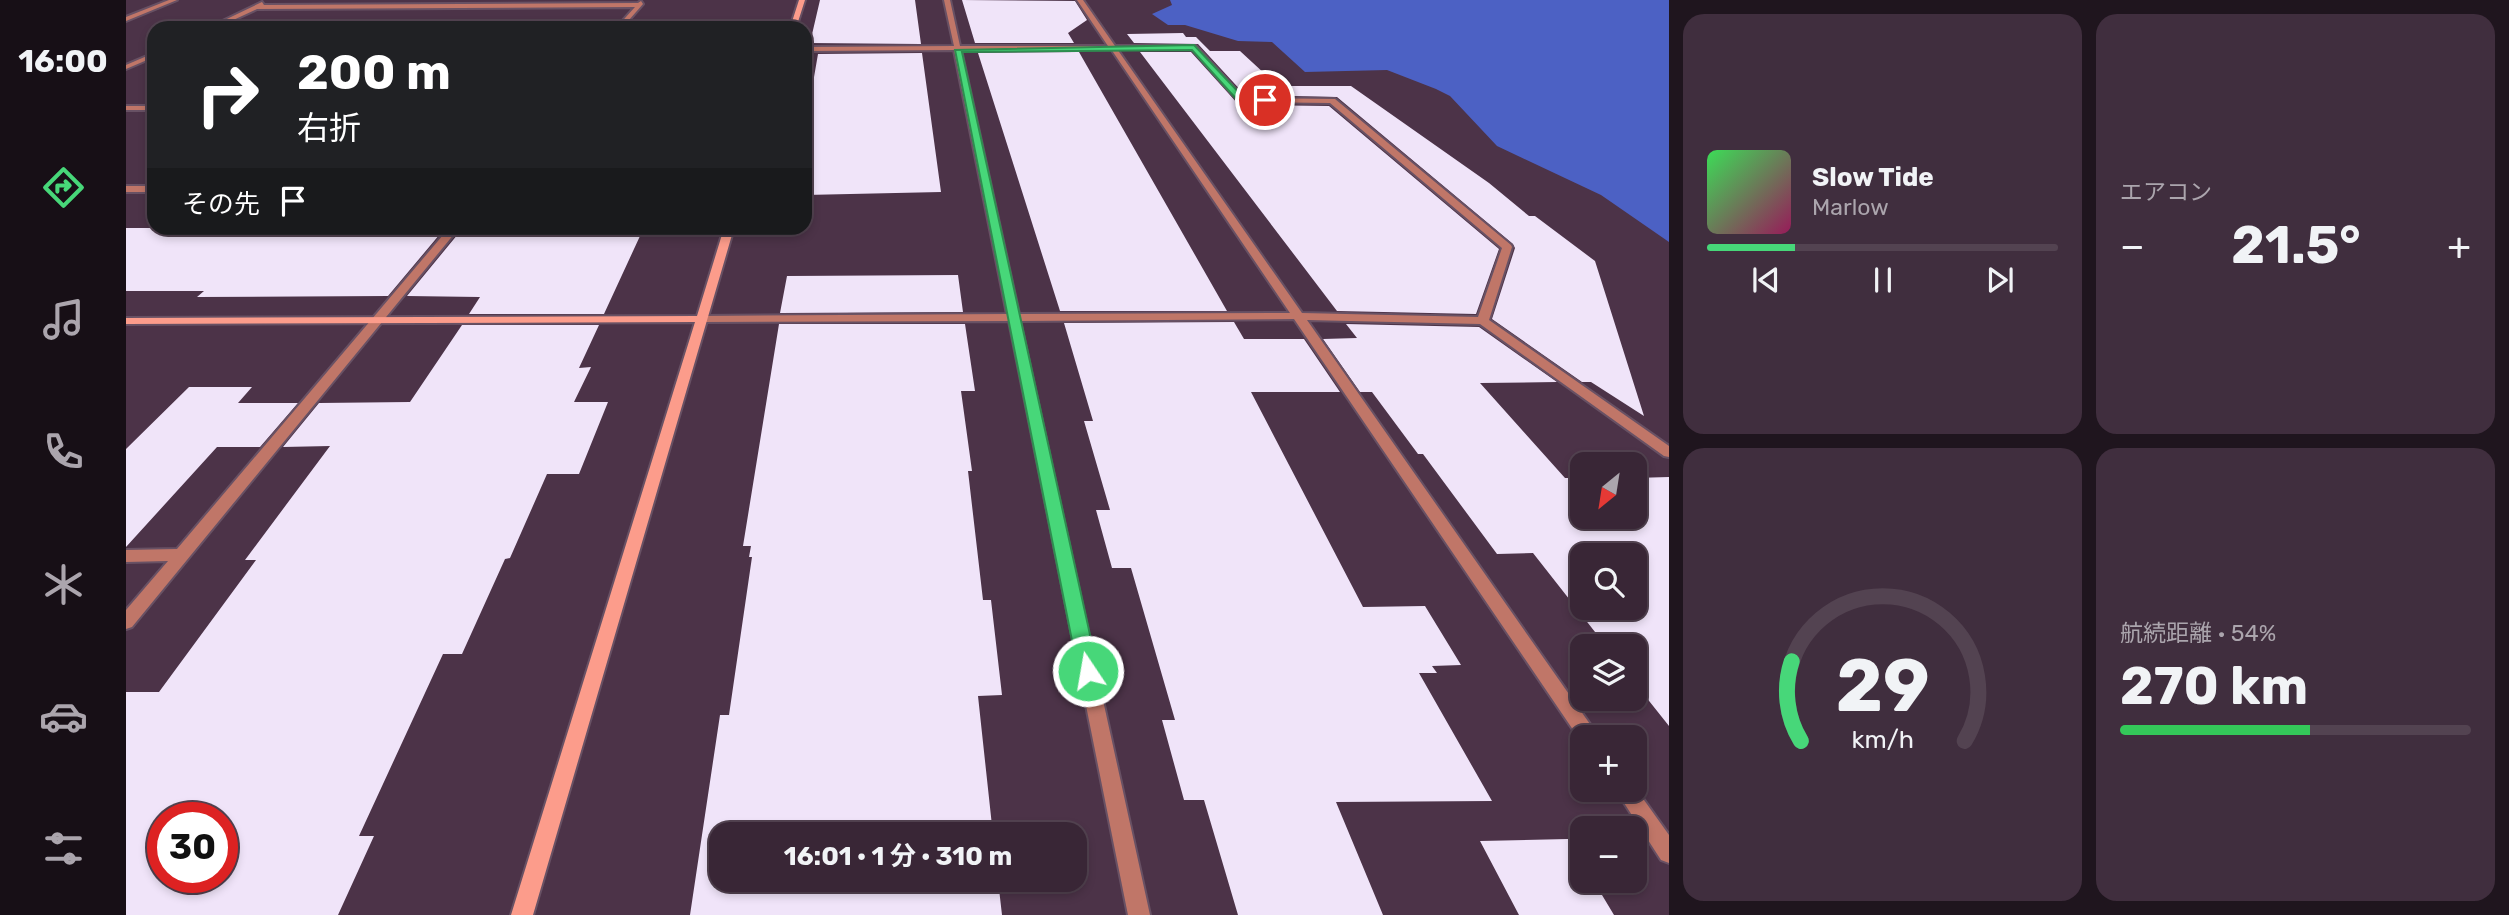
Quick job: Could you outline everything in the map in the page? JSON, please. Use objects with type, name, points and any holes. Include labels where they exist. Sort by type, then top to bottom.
[{"type":"street","points":[[126,19],[174,0]]},
{"type":"street","points":[[225,21],[270,0]]},
{"type":"street","points":[[795,21],[802,0]]},
{"type":"street","points":[[947,0],[1139,915]]},
{"type":"street","points":[[1080,0],[1581,725]]},
{"type":"street","points":[[254,7],[641,3]]},
{"type":"street","points":[[625,21],[641,3]]},
{"type":"street","points":[[812,49],[1194,47],[1242,100],[1332,101],[1507,247],[1483,321]]},
{"type":"street","points":[[126,67],[147,58]]},
{"type":"street","points":[[126,108],[147,108]]},
{"type":"street","points":[[126,189],[147,189]]},
{"type":"street","points":[[126,622],[448,235]]},
{"type":"street","points":[[522,915],[727,235]]},
{"type":"street","points":[[126,321],[1298,316],[1483,321],[1669,453]]},
{"type":"street","points":[[126,556],[182,555]]},
{"type":"street","points":[[1634,802],[1669,853]]},
{"type":"shaded area","points":[[1170,0],[1669,0],[1669,242],[1601,195],[1497,146],[1450,96],[1436,89],[1387,70],[1305,72],[1272,42],[1238,41],[1185,25],[1168,25],[1152,14],[1172,5]]},
{"type":"building","points":[[820,0],[915,0],[921,44],[812,43]]},
{"type":"building","points":[[962,0],[1075,1],[1087,20],[1068,33],[1074,43],[975,43]]},
{"type":"building","points":[[1183,33],[1186,37],[1196,37],[1210,51],[1240,51],[1278,86],[1351,86],[1595,261],[1644,416],[1591,382],[1582,382],[1492,319],[1515,248],[1513,244],[1337,97],[1245,95],[1198,44],[1134,43],[1127,34]]},
{"type":"building","points":[[1079,52],[1227,311],[1060,311],[978,53]]},
{"type":"building","points":[[1140,52],[1191,52],[1239,105],[1329,106],[1499,249],[1476,314],[1337,311]]},
{"type":"building","points":[[922,53],[941,192],[812,195],[812,89],[818,54]]},
{"type":"building","points":[[126,228],[147,228],[147,235],[439,235],[388,296],[197,297],[204,291],[126,291]]},
{"type":"building","points":[[457,235],[640,236],[604,314],[469,314],[480,297],[407,296]]},
{"type":"building","points":[[958,275],[963,312],[780,313],[787,276]]},
{"type":"building","points":[[1234,322],[1244,339],[1304,339],[1340,392],[1251,392],[1363,607],[1425,606],[1461,665],[1432,666],[1437,673],[1419,673],[1492,801],[1336,802],[1383,915],[1238,915],[1204,800],[1184,800],[1162,720],[1175,720],[1131,568],[1112,568],[1096,510],[1110,510],[1084,421],[1093,421],[1064,323]]},
{"type":"building","points":[[779,324],[965,324],[975,391],[961,391],[972,471],[968,471],[983,600],[991,600],[1002,695],[978,696],[992,822],[709,822],[709,892],[999,892],[1002,915],[690,915],[720,715],[729,715],[752,557],[749,557],[751,546],[743,546]]},
{"type":"building","points":[[1346,324],[1479,327],[1557,382],[1480,383],[1565,478],[1570,478],[1570,529],[1647,529],[1647,478],[1669,477],[1669,726],[1647,698],[1647,634],[1597,634],[1586,620],[1647,620],[1647,543],[1570,543],[1570,600],[1533,553],[1497,554],[1423,454],[1418,454],[1372,392],[1360,392],[1323,339],[1357,338]]},
{"type":"building","points":[[462,325],[599,325],[579,368],[591,367],[574,402],[608,402],[579,474],[547,474],[510,558],[505,559],[462,654],[443,654],[359,836],[374,836],[338,915],[126,915],[126,692],[159,692],[256,560],[245,560],[330,446],[283,447],[319,403],[410,402]]},
{"type":"building","points":[[189,387],[252,387],[238,403],[298,403],[260,447],[217,447],[126,547],[126,449]]},
{"type":"building","points":[[1568,839],[1570,893],[1601,893],[1614,915],[1519,915],[1480,841]]},
{"type":"route","points":[[1088,671],[958,50],[1194,47],[1242,100],[1265,100]]}]
